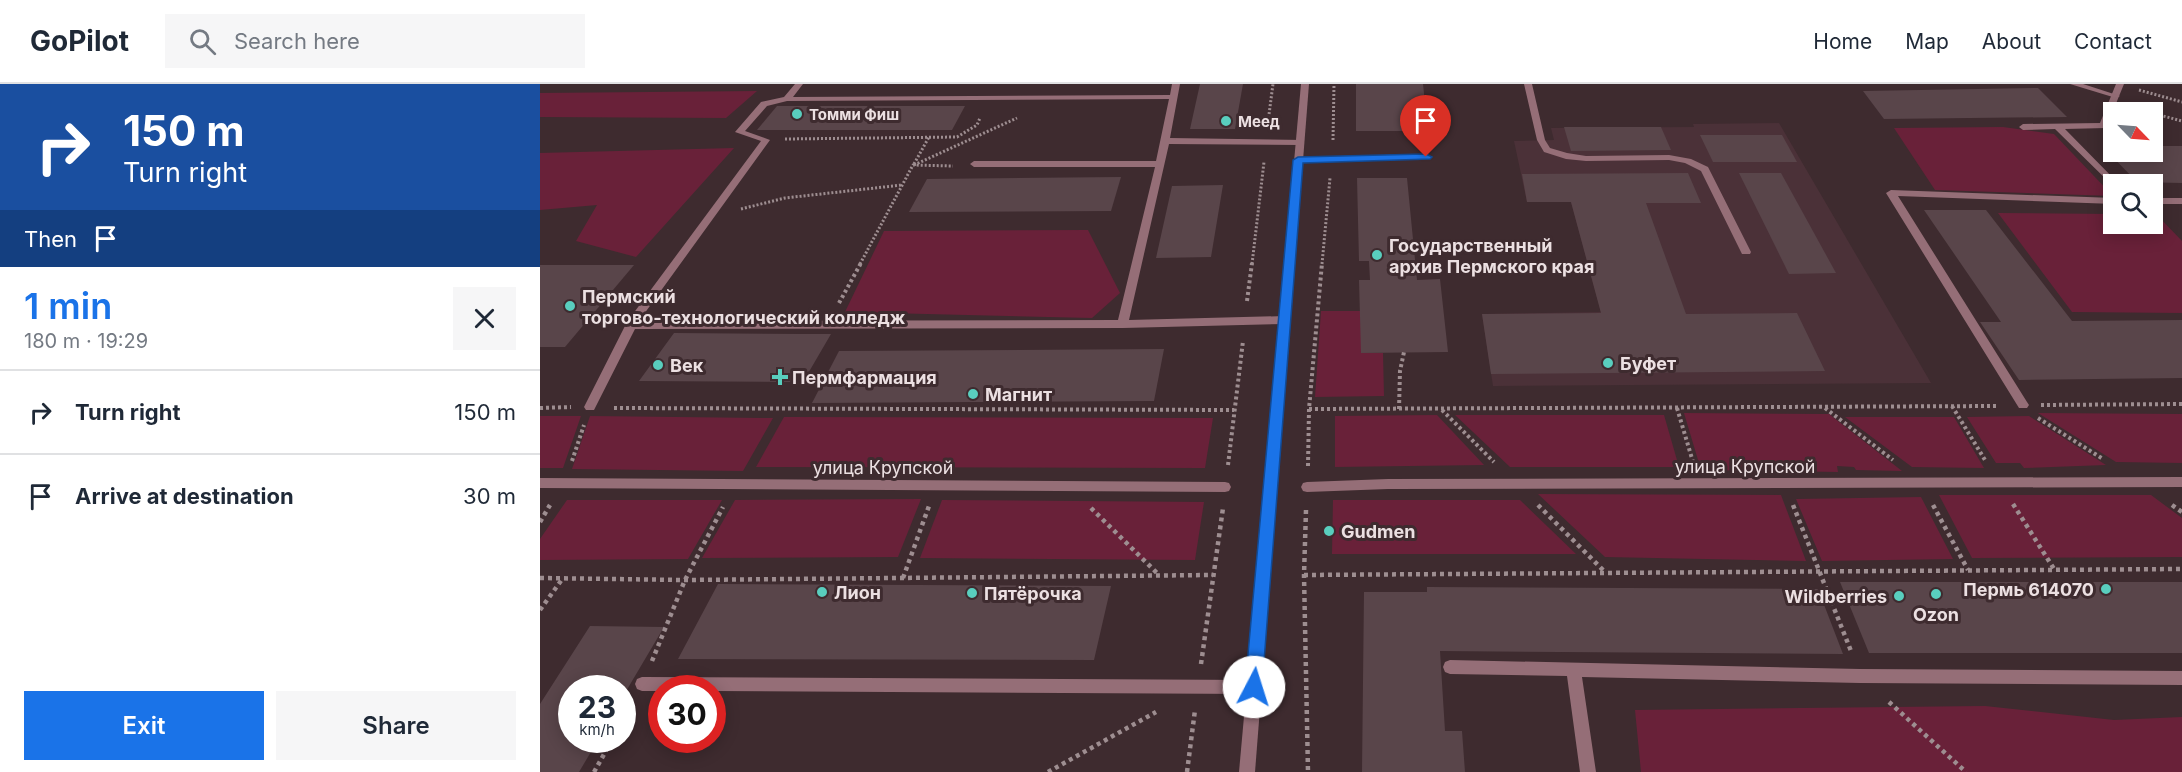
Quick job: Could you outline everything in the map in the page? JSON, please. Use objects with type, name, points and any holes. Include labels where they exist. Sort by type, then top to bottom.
[{"type":"street","points":[[787,99],[799,84]]},
{"type":"street","points":[[1123,324],[1176,84]]},
{"type":"street","points":[[1246,772],[1305,84]]},
{"type":"street","points":[[1528,84],[1540,140],[1547,150],[1574,159],[1676,158],[1693,161],[1705,169],[1746,252]]},
{"type":"street","points":[[2074,84],[2116,96]]},
{"type":"street","points":[[2023,127],[2103,126],[2120,84]]},
{"type":"street","points":[[590,407],[631,325],[766,140],[739,132],[764,104],[787,99],[1172,98]]},
{"type":"street","points":[[2058,127],[2104,174]]},
{"type":"street","points":[[1165,141],[1300,142]]},
{"type":"street","points":[[1298,160],[1426,157]]},
{"type":"street","points":[[974,164],[1160,164]]},
{"type":"street","points":[[2023,405],[1891,193],[2103,201]]},
{"type":"street","points":[[2163,201],[2182,201]]},
{"type":"street","points":[[631,325],[1123,324],[1285,320]]},
{"type":"street","name":"улица Крупской","points":[[1307,487],[2182,482]]},
{"type":"street","name":"улица Крупской","points":[[540,483],[1226,487]]},
{"type":"street","points":[[1450,667],[1860,676],[2182,678]]},
{"type":"street","points":[[1573,669],[1588,772]]},
{"type":"street","points":[[642,684],[1254,687]]},
{"type":"path","points":[[540,408],[1234,410],[1273,84]]},
{"type":"path","points":[[1334,84],[1332,159],[1308,409],[2182,404]]},
{"type":"path","points":[[2120,84],[2182,102]]},
{"type":"path","points":[[766,140],[957,137],[977,125],[989,98]]},
{"type":"path","points":[[2163,116],[2182,121]]},
{"type":"path","points":[[913,165],[1020,117]]},
{"type":"path","points":[[827,325],[929,137]]},
{"type":"path","points":[[913,165],[974,164]]},
{"type":"path","points":[[710,218],[785,198],[903,185]]},
{"type":"path","points":[[1399,409],[1400,371],[1404,352]]},
{"type":"path","points":[[1824,406],[1922,483],[1968,570]]},
{"type":"path","points":[[564,483],[590,407]]},
{"type":"path","points":[[1677,408],[1699,484]]},
{"type":"path","points":[[1784,484],[1821,571],[1860,676],[1966,772]]},
{"type":"path","points":[[636,695],[685,580],[734,485]]},
{"type":"path","points":[[903,578],[937,485]]},
{"type":"path","points":[[1068,486],[1159,575]]},
{"type":"path","points":[[1308,772],[1304,575],[2182,569]]},
{"type":"path","points":[[540,578],[685,580],[1213,575]]},
{"type":"path","points":[[540,610],[563,578]]},
{"type":"path","points":[[1048,772],[1158,710]]},
{"type":"path","points":[[594,772],[605,753]]},
{"type":"shaded area","points":[[757,91],[726,118],[540,117],[540,93]]},
{"type":"shaded area","points":[[1779,123],[1931,383],[1493,386],[1482,314],[1601,312],[1571,202],[1527,202],[1514,141],[1554,140],[1551,128],[1694,127],[1693,124]]},
{"type":"shaded area","points":[[2003,127],[2054,134],[2103,185],[2103,196],[1935,190],[1894,128]]},
{"type":"shaded area","points":[[734,148],[636,257],[576,241],[597,205],[540,210],[540,153]]},
{"type":"shaded area","points":[[1998,213],[2103,214],[2103,234],[2163,234],[2163,221],[2182,241],[2182,313],[2072,312]]},
{"type":"shaded area","points":[[1088,230],[1120,293],[1092,318],[845,312],[884,231]]},
{"type":"shaded area","points":[[1321,311],[1361,311],[1362,353],[1383,353],[1384,396],[1315,397]]},
{"type":"shaded area","points":[[1684,413],[1829,414],[1902,471],[1856,470],[1854,467],[1837,466],[1838,472],[1701,470]]},
{"type":"shaded area","points":[[2038,413],[2182,414],[2182,463],[2116,462]]},
{"type":"shaded area","points":[[1437,415],[1484,465],[1335,467],[1335,416]]},
{"type":"shaded area","points":[[1455,415],[1664,415],[1679,467],[1510,467]]},
{"type":"shaded area","points":[[540,416],[581,416],[563,468],[540,468]]},
{"type":"shaded area","points":[[590,416],[773,418],[743,471],[572,469]]},
{"type":"shaded area","points":[[2029,416],[2106,465],[2024,468],[2020,463],[1996,463],[1967,417]]},
{"type":"shaded area","points":[[784,417],[1213,418],[1205,468],[756,467]]},
{"type":"shaded area","points":[[1845,417],[1954,417],[1984,468],[1912,467]]},
{"type":"shaded area","points":[[1538,494],[1781,495],[1806,561],[1605,557]]},
{"type":"shaded area","points":[[1939,495],[2151,495],[2182,518],[2182,557],[1972,558]]},
{"type":"shaded area","points":[[1921,497],[1953,559],[1822,561],[1796,499]]},
{"type":"shaded area","points":[[921,499],[898,557],[702,558],[735,500]]},
{"type":"shaded area","points":[[567,500],[722,500],[688,559],[540,560],[540,539]]},
{"type":"shaded area","points":[[942,500],[1204,502],[1195,560],[920,558]]},
{"type":"shaded area","points":[[1333,500],[1520,500],[1576,554],[1332,554]]},
{"type":"shaded area","points":[[1985,706],[2114,720],[2182,717],[2182,772],[1641,772],[1635,710]]},
{"type":"building","points":[[1200,84],[1243,84],[1235,129],[1190,129]]},
{"type":"building","points":[[1356,84],[1423,84],[1428,131],[1356,131]]},
{"type":"building","points":[[2038,88],[2067,117],[1884,119],[1863,91]]},
{"type":"building","points":[[777,106],[965,106],[952,130],[757,130]]},
{"type":"building","points":[[1564,127],[1661,127],[1671,150],[1571,151]]},
{"type":"building","points":[[1700,135],[1782,135],[1797,162],[1713,162]]},
{"type":"building","points":[[2163,146],[2182,146],[2182,183],[2163,183],[2163,174],[2129,174],[2118,162],[2163,162]]},
{"type":"building","points":[[1688,173],[1701,203],[1646,203],[1686,314],[1797,313],[1825,371],[1491,374],[1482,314],[1601,313],[1571,202],[1527,202],[1522,174]]},
{"type":"building","points":[[1739,173],[1781,173],[1836,273],[1789,274]]},
{"type":"building","points":[[1121,177],[1111,211],[909,212],[927,179]]},
{"type":"building","points":[[1357,178],[1407,178],[1417,280],[1440,279],[1448,352],[1361,353],[1359,280],[1370,280],[1369,261],[1359,261]]},
{"type":"building","points":[[1223,185],[1211,257],[1156,258],[1172,186]]},
{"type":"building","points":[[1924,210],[1986,210],[2072,321],[2182,320],[2182,378],[2019,380],[1980,322],[2001,322]]},
{"type":"building","name":"Пермский торгово-технологический колледж","points":[[540,265],[634,265],[565,347],[540,347]]},
{"type":"building","points":[[674,333],[831,334],[803,382],[639,381]]},
{"type":"building","points":[[1164,349],[1154,401],[812,403],[839,351]]},
{"type":"building","points":[[1840,582],[2182,582],[2182,653],[1869,653]]},
{"type":"building","points":[[718,584],[1111,586],[1094,660],[678,659]]},
{"type":"building","points":[[1427,587],[1818,589],[1843,654],[1440,651],[1445,731],[1462,731],[1465,772],[1362,772],[1364,592],[1427,592]]},
{"type":"building","points":[[590,626],[664,627],[636,675],[559,675]]},
{"type":"building","points":[[558,676],[558,753],[590,753],[579,772],[540,772],[540,704]]},
{"type":"place","name":"Томми Фиш","points":[[797,114]]},
{"type":"place","name":"Меед","points":[[1226,121]]},
{"type":"place","name":"Государственный архив Пермского края","points":[[1377,255]]},
{"type":"place","name":"Пермский торгово-технологический колледж","points":[[570,306]]},
{"type":"place","name":"Буфет","points":[[1608,363]]},
{"type":"place","name":"Век","points":[[658,365]]},
{"type":"place","name":"Пермфармация","points":[[780,377]]},
{"type":"place","name":"Магнит","points":[[973,394]]},
{"type":"place","name":"Gudmen","points":[[1329,531]]},
{"type":"place","name":"Пермь 614070","points":[[2106,589]]},
{"type":"place","name":"Лион","points":[[822,592]]},
{"type":"place","name":"Пятёрочка","points":[[972,593]]},
{"type":"place","name":"Ozon","points":[[1936,594]]},
{"type":"place","name":"Wildberries","points":[[1899,596]]},
{"type":"route","points":[[1254,687],[1298,160],[1426,157]]}]
